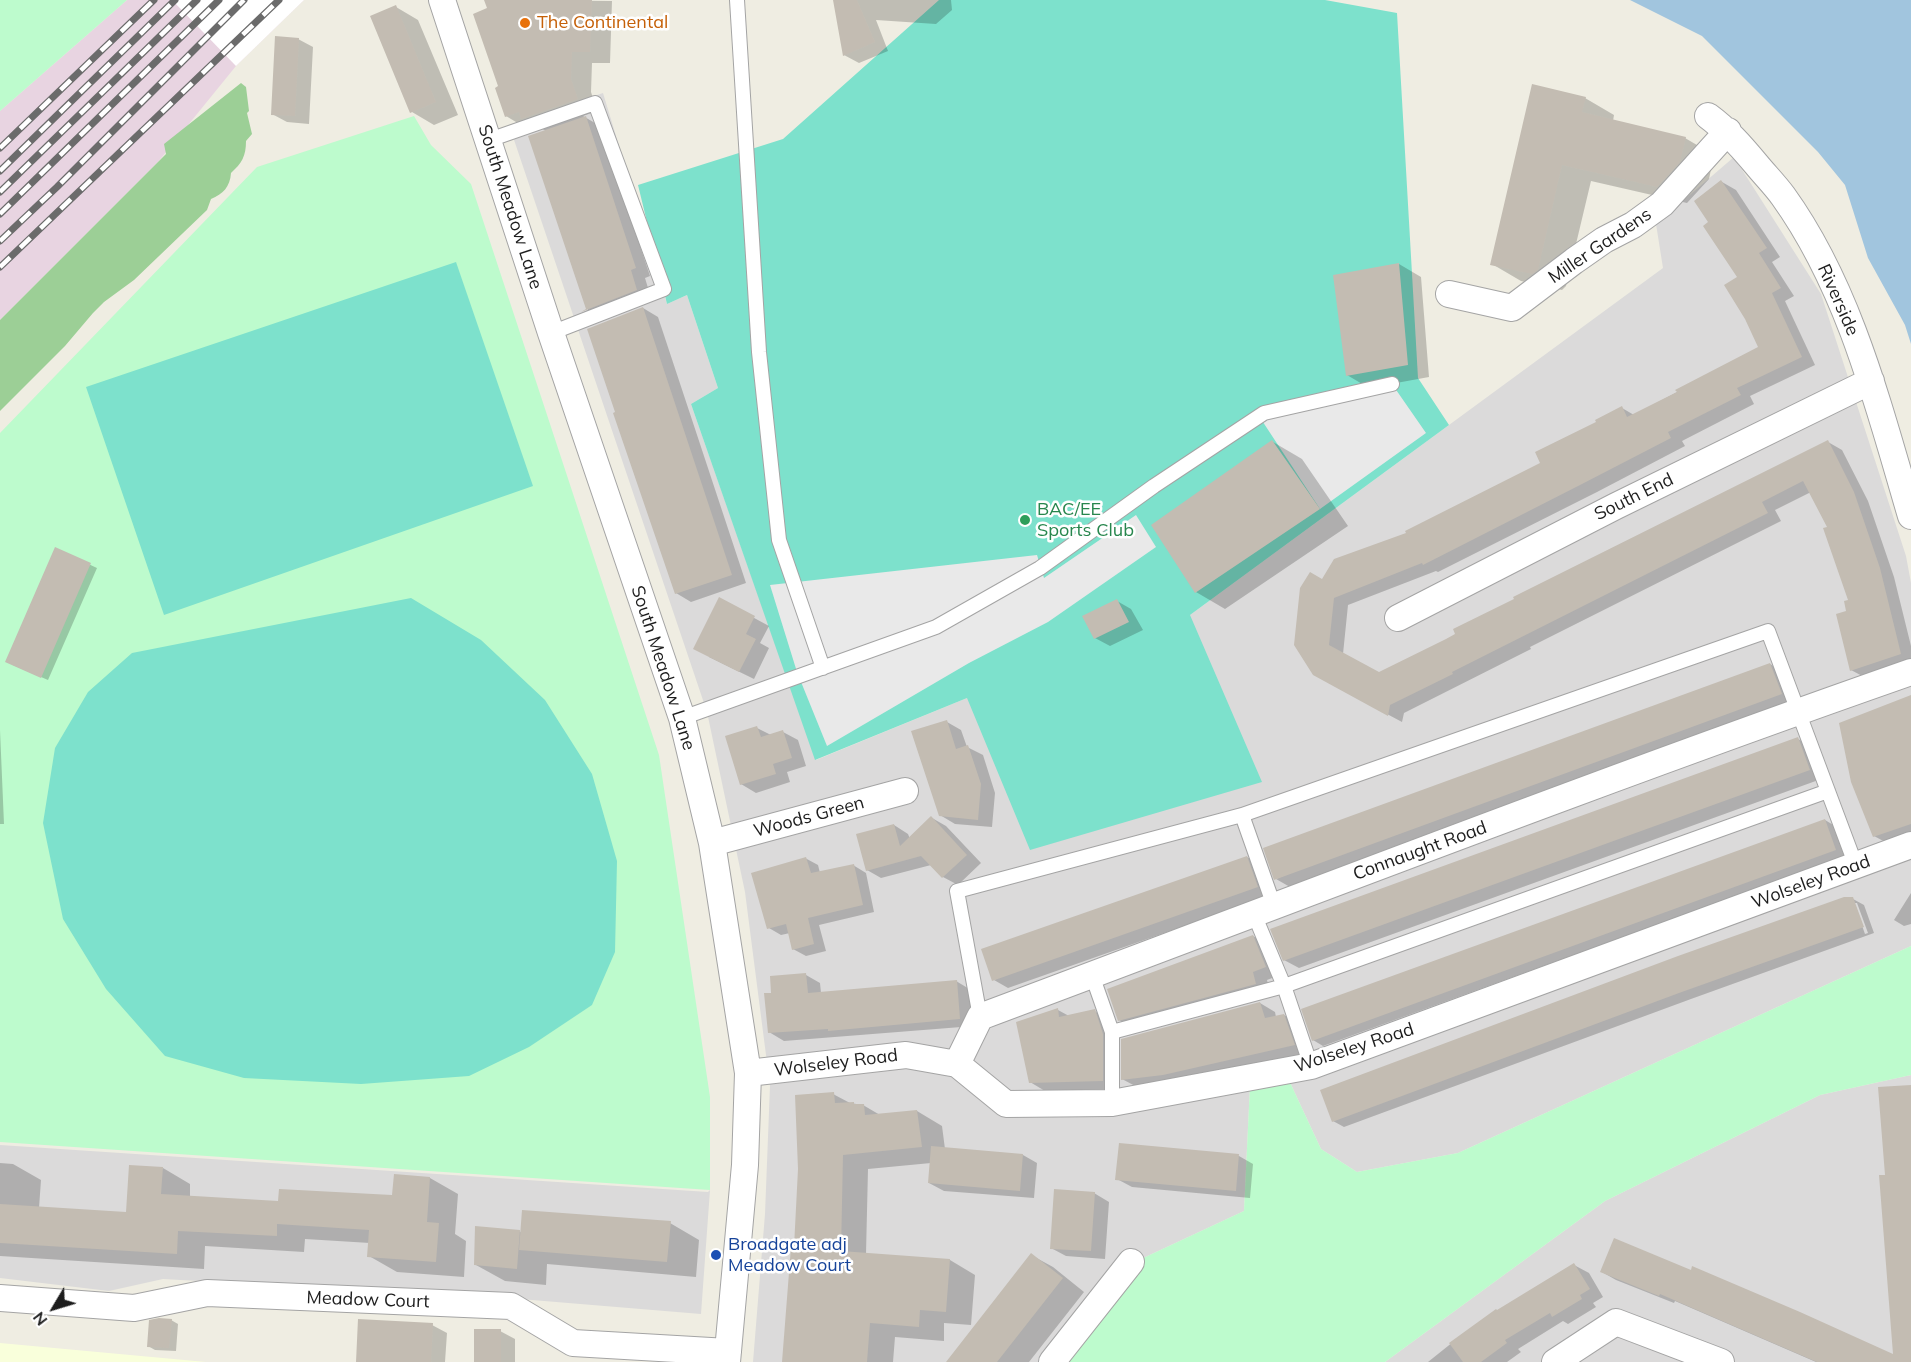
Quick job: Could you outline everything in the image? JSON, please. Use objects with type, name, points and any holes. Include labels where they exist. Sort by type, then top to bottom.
[{"type":"street","name":"South Meadow Lane","points":[[442,0],[551,333],[682,718],[712,843],[748,1073],[745,1166],[728,1357]]},
{"type":"street","name":"Miller Gardens","points":[[1449,294],[1512,308],[1604,240],[1633,225],[1662,204],[1718,124]]},
{"type":"street","name":"Riverside","points":[[1718,124],[1782,195],[1809,237],[1840,301],[1871,381],[1911,516]]},
{"type":"street","name":"South End","points":[[1398,618],[1616,506],[1871,381]]},
{"type":"street","name":"Connaught Road","points":[[980,1017],[1797,712],[1911,672]]},
{"type":"street","name":"Woods Green","points":[[712,843],[905,792]]},
{"type":"street","name":"Wolseley Road","points":[[748,1073],[906,1054],[957,1064],[1006,1104],[1112,1103],[1311,1066],[1911,845]]},
{"type":"street","points":[[957,1064],[980,1017]]},
{"type":"street","points":[[1052,1362],[1131,1262]]},
{"type":"street","name":"Meadow Court","points":[[0,1298],[134,1308],[207,1293],[511,1306],[573,1342],[728,1357]]},
{"type":"street","points":[[1555,1362],[1616,1322],[1721,1362]]},
{"type":"lane","points":[[736,0],[759,352],[779,540],[823,668]]},
{"type":"lane","points":[[489,140],[595,104],[664,289],[551,333]]},
{"type":"lane","points":[[682,718],[936,627],[1040,568],[1154,486],[1264,413],[1392,384]]},
{"type":"lane","points":[[980,1017],[957,891],[1242,815],[1768,632],[1856,866]]},
{"type":"lane","points":[[1112,1032],[1284,986],[1828,791]]},
{"type":"lane","points":[[1242,815],[1284,986],[1311,1066]]},
{"type":"lane","points":[[1092,975],[1112,1032],[1112,1103]]},
{"type":"shaded area","points":[[127,0],[304,0],[236,66],[158,162],[0,320],[0,111]]},
{"type":"shaded area","name":"BAC/EE Sports Club","points":[[939,0],[1325,0],[1397,13],[1418,378],[1449,425],[1190,615],[1262,782],[1030,850],[967,698],[815,760],[691,404],[718,388],[687,295],[667,304],[638,185],[783,139]]},
{"type":"shaded area","points":[[1630,0],[1911,0],[1911,344],[1905,325],[1868,258],[1845,185],[1818,152],[1702,36]]},
{"type":"shaded area","points":[[603,93],[667,304],[687,295],[718,388],[691,404],[816,760],[967,698],[1190,615],[1663,268],[1656,224],[1734,157],[1821,294],[1906,556],[1911,583],[1911,946],[1458,1153],[1357,1172],[1321,1149],[1287,1076],[1250,1086],[1244,1211],[1139,1260],[1047,1362],[753,1362],[765,1214],[770,1086],[745,892],[707,712],[509,125]]},
{"type":"shaded area","points":[[456,262],[533,486],[164,615],[86,387]]},
{"type":"shaded area","points":[[1392,384],[1426,433],[1320,509],[1259,416]]},
{"type":"shaded area","points":[[1136,515],[1156,547],[1048,622],[969,663],[827,746],[797,672],[770,585],[1037,555],[1044,578]]},
{"type":"shaded area","points":[[411,598],[481,640],[545,700],[592,774],[617,861],[615,952],[592,1005],[529,1047],[469,1076],[361,1084],[244,1078],[165,1056],[106,989],[63,919],[43,823],[55,748],[88,692],[132,653]]},
{"type":"shaded area","points":[[1911,1075],[1911,1362],[1385,1362],[1605,1201],[1820,1095]]},
{"type":"shaded area","points":[[0,1145],[708,1192],[710,1190],[701,1314],[520,1299],[163,1279],[109,1291],[0,1278]]},
{"type":"shaded area","points":[[0,1343],[206,1362],[0,1362]]},
{"type":"green space","points":[[0,0],[127,0],[0,111]]},
{"type":"green space","points":[[241,83],[246,87],[249,111],[247,113],[252,134],[246,141],[243,159],[231,173],[225,189],[211,199],[207,210],[134,280],[104,302],[65,346],[0,411],[0,320],[166,154],[164,144]]},
{"type":"green space","points":[[414,116],[431,145],[471,184],[659,755],[710,1097],[710,1190],[0,1142],[0,433],[257,167]]},
{"type":"green space","points":[[1911,946],[1911,1075],[1820,1095],[1605,1201],[1385,1362],[1059,1362],[1139,1260],[1244,1211],[1250,1086],[1287,1076],[1321,1149],[1357,1172],[1458,1153]]},
{"type":"pier","points":[[172,0],[304,0],[236,66]]},
{"type":"building","points":[[484,0],[592,0],[590,52],[572,52],[571,79],[578,99],[521,119],[519,112],[505,117],[495,88],[498,86],[473,14],[487,8]]},
{"type":"building","points":[[833,0],[857,0],[875,42],[843,56]]},
{"type":"building","points":[[396,5],[436,102],[410,113],[370,16]]},
{"type":"building","points":[[275,36],[299,38],[295,116],[271,115]]},
{"type":"building","points":[[1532,84],[1586,97],[1582,112],[1686,137],[1680,162],[1657,187],[1562,165],[1538,270],[1532,274],[1490,265]]},
{"type":"building","points":[[586,116],[636,268],[631,270],[637,290],[581,312],[586,309],[528,136]]},
{"type":"building","points":[[1721,180],[1767,248],[1759,253],[1781,288],[1772,293],[1802,357],[1737,388],[1741,395],[1668,432],[1671,438],[1582,484],[1423,565],[1422,563],[1334,598],[1329,645],[1379,672],[1455,634],[1453,629],[1514,599],[1513,597],[1828,440],[1854,492],[1880,568],[1901,654],[1850,671],[1836,614],[1846,611],[1844,601],[1848,600],[1823,528],[1827,527],[1803,481],[1762,502],[1768,513],[1390,705],[1388,716],[1313,675],[1294,645],[1300,588],[1310,572],[1322,579],[1334,559],[1406,533],[1405,531],[1540,463],[1535,452],[1596,422],[1595,420],[1622,406],[1627,417],[1758,347],[1745,319],[1724,285],[1737,277],[1703,226],[1708,222],[1694,201]]},
{"type":"building","points":[[1399,263],[1408,365],[1346,376],[1333,275]]},
{"type":"building","points":[[643,307],[732,575],[675,594],[587,329]]},
{"type":"building","points":[[1272,440],[1320,509],[1195,593],[1151,525]]},
{"type":"building","points":[[55,547],[91,563],[41,678],[5,662]]},
{"type":"building","points":[[719,597],[755,616],[746,634],[756,639],[739,672],[693,649]]},
{"type":"building","points":[[1117,599],[1129,622],[1094,639],[1082,616]]},
{"type":"building","points":[[1770,663],[1782,694],[1274,880],[1263,848]]},
{"type":"building","points":[[1911,695],[1911,824],[1873,837],[1851,782],[1839,723]]},
{"type":"building","points":[[947,720],[956,749],[968,745],[981,784],[978,820],[939,816],[911,731]]},
{"type":"building","points":[[757,726],[761,737],[783,730],[792,758],[773,764],[776,774],[740,785],[725,736]]},
{"type":"building","points":[[1798,737],[1810,770],[1283,961],[1270,929]]},
{"type":"building","points":[[931,816],[967,855],[942,878],[921,856],[866,871],[856,834],[894,824],[900,846]]},
{"type":"building","points":[[1825,819],[1836,850],[1312,1041],[1301,1009]]},
{"type":"building","points":[[1247,856],[1258,887],[992,981],[981,949]]},
{"type":"building","points":[[806,857],[811,873],[854,864],[863,905],[808,918],[814,944],[792,950],[786,924],[767,929],[751,873]]},
{"type":"building","points":[[1844,897],[1853,897],[1864,927],[1332,1122],[1320,1090],[1678,956]]},
{"type":"building","points":[[1253,935],[1266,967],[1253,972],[1256,984],[1118,1021],[1107,989]]},
{"type":"building","points":[[806,973],[808,993],[957,980],[960,1019],[828,1031],[828,1029],[768,1033],[764,993],[771,993],[770,976]]},
{"type":"building","points":[[1260,1002],[1265,1018],[1284,1014],[1295,1045],[1163,1075],[1121,1080],[1121,1039]]},
{"type":"building","points":[[1058,1008],[1059,1017],[1095,1009],[1103,1034],[1103,1081],[1029,1083],[1016,1022]]},
{"type":"building","points":[[1911,1085],[1911,1362],[1817,1362],[1660,1294],[1659,1296],[1600,1272],[1614,1238],[1691,1270],[1692,1266],[1893,1354],[1879,1175],[1885,1175],[1878,1087]]},
{"type":"building","points":[[834,1092],[835,1103],[864,1104],[865,1115],[917,1110],[922,1147],[843,1155],[841,1251],[950,1259],[946,1312],[920,1310],[919,1327],[870,1323],[867,1362],[782,1362],[791,1247],[794,1247],[798,1169],[795,1095]]},
{"type":"building","points":[[1119,1143],[1239,1154],[1236,1191],[1115,1180]]},
{"type":"building","points":[[931,1146],[1023,1154],[1020,1191],[928,1183]]},
{"type":"building","points":[[129,1165],[163,1167],[161,1194],[278,1201],[279,1189],[392,1195],[394,1174],[430,1177],[427,1222],[439,1223],[436,1262],[367,1257],[369,1230],[277,1224],[277,1236],[178,1231],[177,1254],[0,1243],[0,1204],[126,1212]]},
{"type":"building","points":[[1054,1189],[1095,1192],[1091,1251],[1050,1249]]},
{"type":"building","points":[[522,1210],[671,1221],[667,1262],[519,1250]]},
{"type":"building","points":[[475,1226],[520,1230],[517,1269],[474,1265]]},
{"type":"building","points":[[1031,1253],[1063,1278],[997,1362],[946,1362]]},
{"type":"building","points":[[1574,1263],[1590,1289],[1580,1295],[1582,1299],[1552,1317],[1550,1313],[1505,1340],[1507,1343],[1481,1362],[1463,1362],[1449,1343],[1496,1309]]},
{"type":"building","points":[[172,1319],[169,1348],[147,1347],[149,1320]]},
{"type":"building","points":[[358,1319],[433,1323],[431,1362],[356,1362]]},
{"type":"building","points":[[474,1329],[501,1329],[501,1362],[474,1362]]},
{"type":"railway","points":[[0,148],[154,0]]},
{"type":"railway","points":[[0,171],[175,0]]},
{"type":"railway","points":[[0,192],[197,0]]},
{"type":"railway","points":[[0,214],[219,0]]},
{"type":"railway","points":[[0,241],[244,0]]},
{"type":"railway","points":[[0,267],[279,0]]},
{"type":"place","name":"The Continental","points":[[525,23]]},
{"type":"place","name":"BAC/EE Sports Club","points":[[1025,520]]},
{"type":"place","name":"Broadgate adj Meadow Court","points":[[716,1255]]}]
